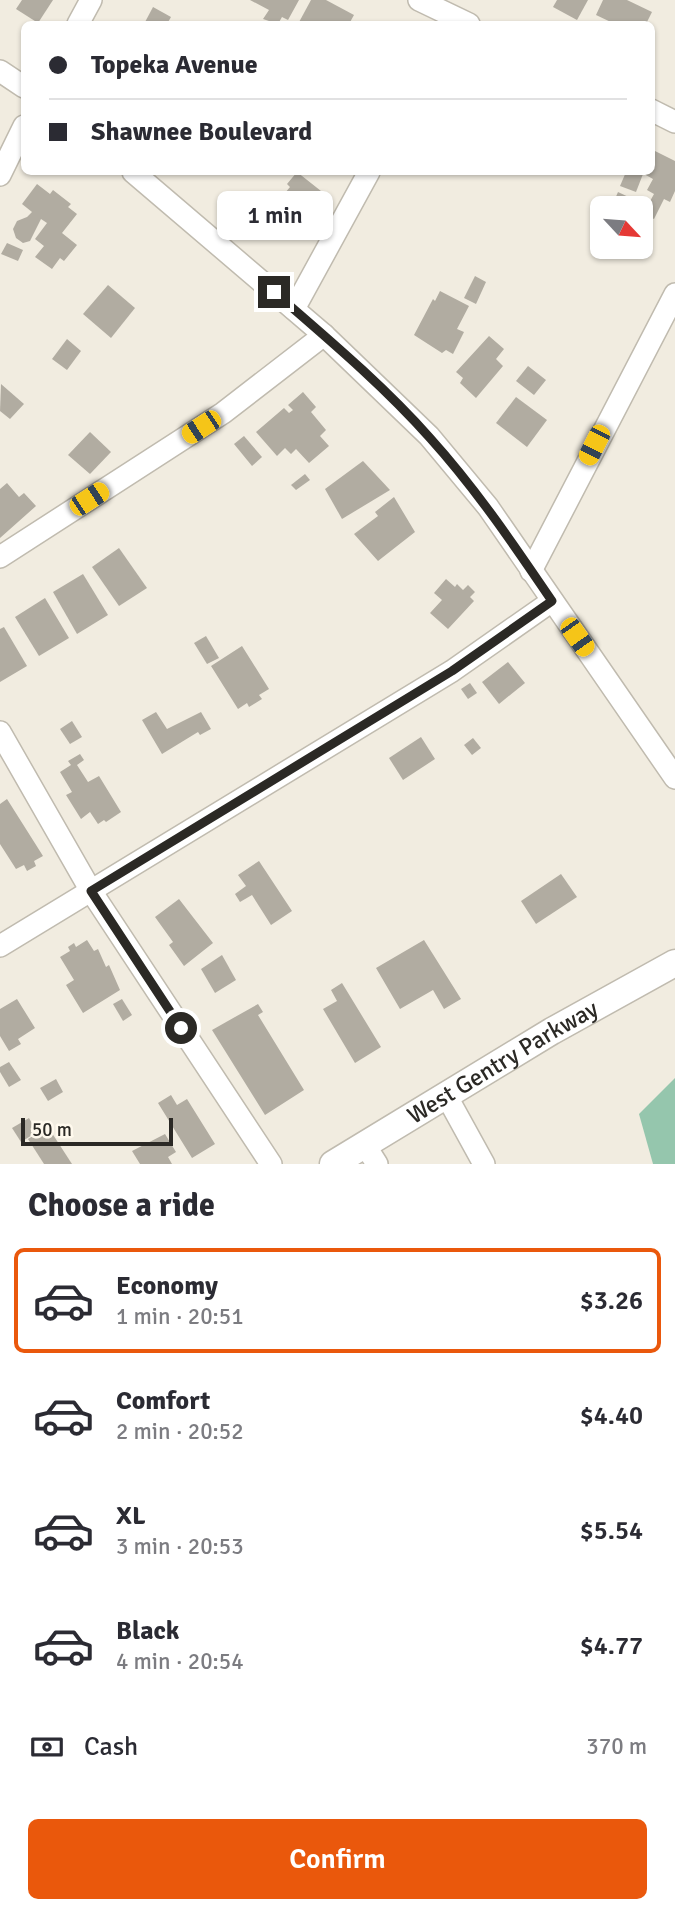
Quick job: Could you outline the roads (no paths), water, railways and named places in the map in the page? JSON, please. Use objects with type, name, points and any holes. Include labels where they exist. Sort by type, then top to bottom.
[{"type":"main road","name":"West Gentry Parkway","points":[[334,1164],[371,1154],[446,1095],[672,961]]},
{"type":"street","points":[[80,21],[91,0]]},
{"type":"street","points":[[419,0],[458,16]]},
{"type":"street","points":[[0,71],[21,85]]},
{"type":"street","points":[[655,112],[675,122]]},
{"type":"street","points":[[0,175],[21,132]]},
{"type":"street","points":[[137,175],[324,334],[429,436],[488,507],[675,778]]},
{"type":"street","points":[[294,309],[367,175]]},
{"type":"street","points":[[531,570],[675,294]]},
{"type":"street","points":[[0,557],[223,413],[324,334]]},
{"type":"street","points":[[0,946],[452,671],[552,601]]},
{"type":"street","points":[[0,732],[91,891],[271,1164]]},
{"type":"street","points":[[446,1095],[482,1162]]}]
